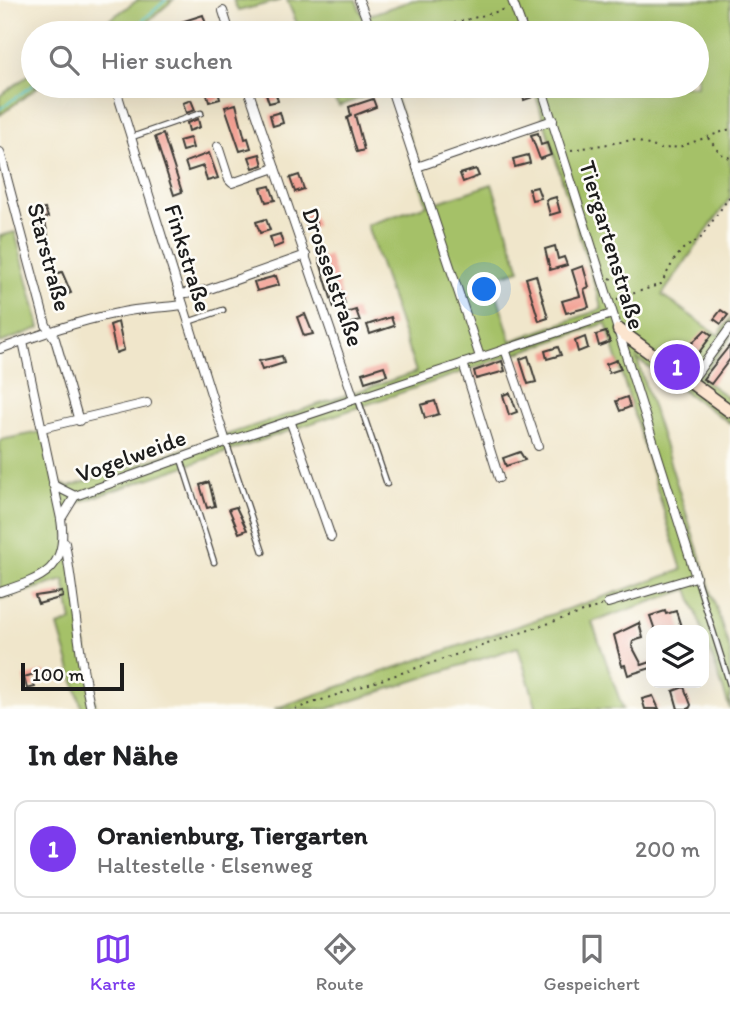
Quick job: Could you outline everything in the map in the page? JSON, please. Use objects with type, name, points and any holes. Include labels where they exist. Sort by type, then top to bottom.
[{"type":"street","points":[[359,0],[367,21]]},
{"type":"street","points":[[514,4],[520,21]]},
{"type":"street","points":[[223,11],[226,21]]},
{"type":"street","name":"Finkstraße","points":[[119,98],[226,442]]},
{"type":"street","name":"Drosselstraße","points":[[251,98],[356,399]]},
{"type":"street","points":[[394,98],[480,357]]},
{"type":"street","name":"Tiergartenstraße","points":[[545,98],[607,303],[619,330],[696,577]]},
{"type":"street","points":[[417,167],[553,120]]},
{"type":"street","points":[[218,146],[232,183],[275,167]]},
{"type":"street","name":"Starstraße","points":[[0,152],[4,178],[79,421]]},
{"type":"street","points":[[179,294],[207,290],[306,255]]},
{"type":"street","points":[[0,349],[50,331],[119,312],[183,305]]},
{"type":"street","name":"Vogelweide","points":[[92,709],[84,680],[76,601],[61,519],[75,496],[226,442],[611,314]]},
{"type":"street","points":[[690,383],[730,328]]},
{"type":"street","points":[[619,330],[730,411]]},
{"type":"street","points":[[23,341],[61,519]]},
{"type":"street","points":[[505,349],[538,446]]},
{"type":"street","points":[[463,363],[499,478]]},
{"type":"street","points":[[42,428],[147,403]]},
{"type":"street","points":[[290,421],[331,537]]},
{"type":"street","points":[[52,484],[75,496]]},
{"type":"street","points":[[0,593],[39,579],[55,563],[65,541]]},
{"type":"street","points":[[608,603],[696,577]]},
{"type":"lane","points":[[131,137],[201,113]]},
{"type":"lane","points":[[187,322],[223,310]]},
{"type":"lane","points":[[356,399],[387,484]]},
{"type":"lane","points":[[226,442],[263,552]]},
{"type":"lane","points":[[180,458],[214,562]]},
{"type":"lane","name":"Tiergartenstraße","points":[[696,577],[730,685]]},
{"type":"path","points":[[454,21],[514,4]]},
{"type":"path","points":[[563,152],[633,140],[661,149],[679,147],[730,129]]},
{"type":"path","points":[[708,137],[721,154],[730,158]]},
{"type":"path","points":[[607,303],[661,284],[682,249],[700,239],[730,196]]},
{"type":"path","points":[[600,280],[612,278],[620,283],[620,298]]},
{"type":"path","points":[[295,709],[608,603]]},
{"type":"green space","points":[[138,0],[173,0],[148,21],[107,21]]},
{"type":"green space","points":[[233,0],[282,0],[238,11]]},
{"type":"green space","points":[[287,0],[356,0],[363,17],[413,0],[730,0],[730,198],[662,295],[718,335],[730,319],[730,338],[701,378],[730,399],[730,423],[637,359],[730,651],[730,709],[709,649],[709,625],[701,625],[688,589],[592,622],[623,709],[537,709],[518,647],[327,709],[274,709],[682,570],[606,323],[77,503],[68,512],[66,531],[96,709],[82,709],[58,626],[72,621],[64,580],[0,599],[0,440],[45,431],[56,482],[69,487],[416,372],[367,225],[427,205],[392,98],[396,98],[432,204],[492,184],[520,270],[492,278],[511,341],[602,309],[537,98],[709,98],[709,21],[296,21]]},
{"type":"green space","points":[[21,81],[23,98],[0,115],[0,96]]},
{"type":"green space","points":[[333,98],[361,98],[339,106]]},
{"type":"green space","points":[[15,232],[40,328],[0,343],[0,236]]},
{"type":"building","points":[[203,15],[205,21],[184,21]]},
{"type":"building","points":[[267,98],[277,98],[278,101],[269,103]]},
{"type":"building","points":[[373,99],[376,107],[355,115],[364,150],[357,152],[347,118],[351,116],[349,107]]},
{"type":"building","points":[[191,100],[195,110],[186,113],[183,103]]},
{"type":"building","points":[[236,104],[245,139],[248,138],[251,148],[240,151],[225,107]]},
{"type":"building","points":[[280,112],[283,123],[273,126],[270,115]]},
{"type":"building","points":[[198,119],[200,127],[189,131],[187,123]]},
{"type":"building","points":[[538,133],[541,145],[547,143],[551,155],[540,159],[531,135]]},
{"type":"building","points":[[163,134],[182,192],[174,195],[155,137]]},
{"type":"building","points":[[190,138],[193,148],[182,151],[179,141]]},
{"type":"building","points":[[209,153],[218,178],[207,181],[203,166],[188,171],[185,162]]},
{"type":"building","points":[[260,154],[263,165],[253,168],[249,157]]},
{"type":"building","points":[[528,155],[530,163],[515,167],[513,159]]},
{"type":"building","points":[[476,169],[479,176],[463,182],[460,174]]},
{"type":"building","points":[[299,175],[304,189],[295,192],[290,178]]},
{"type":"building","points":[[270,186],[275,200],[266,202],[261,188]]},
{"type":"building","points":[[537,187],[541,198],[532,200],[529,189]]},
{"type":"building","points":[[556,197],[560,212],[550,215],[546,200]]},
{"type":"building","points":[[45,209],[48,235],[39,237],[37,229],[41,228],[36,211]]},
{"type":"building","points":[[312,212],[317,226],[308,229],[303,215]]},
{"type":"building","points":[[266,219],[270,230],[260,233],[256,222]]},
{"type":"building","points":[[280,234],[283,244],[273,248],[270,237]]},
{"type":"building","points":[[555,246],[558,259],[564,257],[567,265],[550,270],[545,249]]},
{"type":"building","points":[[329,255],[345,304],[334,308],[319,259]]},
{"type":"building","points":[[583,266],[589,287],[584,289],[589,307],[566,313],[562,301],[580,296],[572,270]]},
{"type":"building","points":[[62,272],[71,293],[62,296],[54,274]]},
{"type":"building","points":[[536,275],[548,318],[539,321],[526,278]]},
{"type":"building","points":[[276,276],[279,285],[257,291],[254,282]]},
{"type":"building","points":[[356,310],[360,321],[349,324],[346,313]]},
{"type":"building","points":[[721,310],[728,315],[721,324],[714,319]]},
{"type":"building","points":[[305,314],[313,334],[304,336],[297,317]]},
{"type":"building","points":[[391,317],[394,326],[370,334],[367,325]]},
{"type":"building","points":[[118,322],[124,350],[116,353],[110,325]]},
{"type":"building","points":[[705,330],[712,335],[697,355],[687,348]]},
{"type":"building","points":[[606,332],[610,342],[599,346],[596,335]]},
{"type":"building","points":[[585,337],[588,348],[578,352],[575,341]]},
{"type":"building","points":[[730,345],[730,359],[711,384],[703,379]]},
{"type":"building","points":[[558,347],[561,355],[547,359],[545,351]]},
{"type":"building","points":[[282,356],[284,363],[262,370],[259,361]]},
{"type":"building","points":[[528,356],[536,382],[528,384],[520,359]]},
{"type":"building","points":[[617,360],[621,369],[609,373],[606,364]]},
{"type":"building","points":[[502,361],[505,371],[476,379],[474,371]]},
{"type":"building","points":[[384,366],[387,375],[365,382],[362,373]]},
{"type":"building","points":[[510,393],[517,412],[509,415],[503,395]]},
{"type":"building","points":[[627,397],[630,407],[620,411],[616,401]]},
{"type":"building","points":[[435,401],[439,414],[425,418],[421,405]]},
{"type":"building","points":[[520,452],[525,460],[506,466],[503,458]]},
{"type":"building","points":[[209,482],[215,506],[207,508],[200,485]]},
{"type":"building","points":[[236,507],[247,530],[239,533],[229,509]]},
{"type":"building","points":[[62,592],[63,597],[38,604],[35,596]]},
{"type":"building","points":[[676,611],[680,625],[653,625],[650,616]]},
{"type":"building","points":[[639,623],[643,638],[633,641],[632,646],[642,665],[646,664],[646,670],[628,675],[625,665],[622,666],[614,635]]},
{"type":"building","points":[[45,671],[46,676],[33,680],[35,687],[27,689],[24,677]]},
{"type":"building","points":[[684,688],[691,705],[689,709],[678,709],[673,691]]},
{"type":"building","points":[[653,696],[659,709],[645,709],[642,699]]},
{"type":"waterway","points":[[142,21],[166,0]]},
{"type":"waterway","points":[[0,109],[21,94]]},
{"type":"place","name":"Oranienburg, Tiergarten","points":[[677,367]]}]
